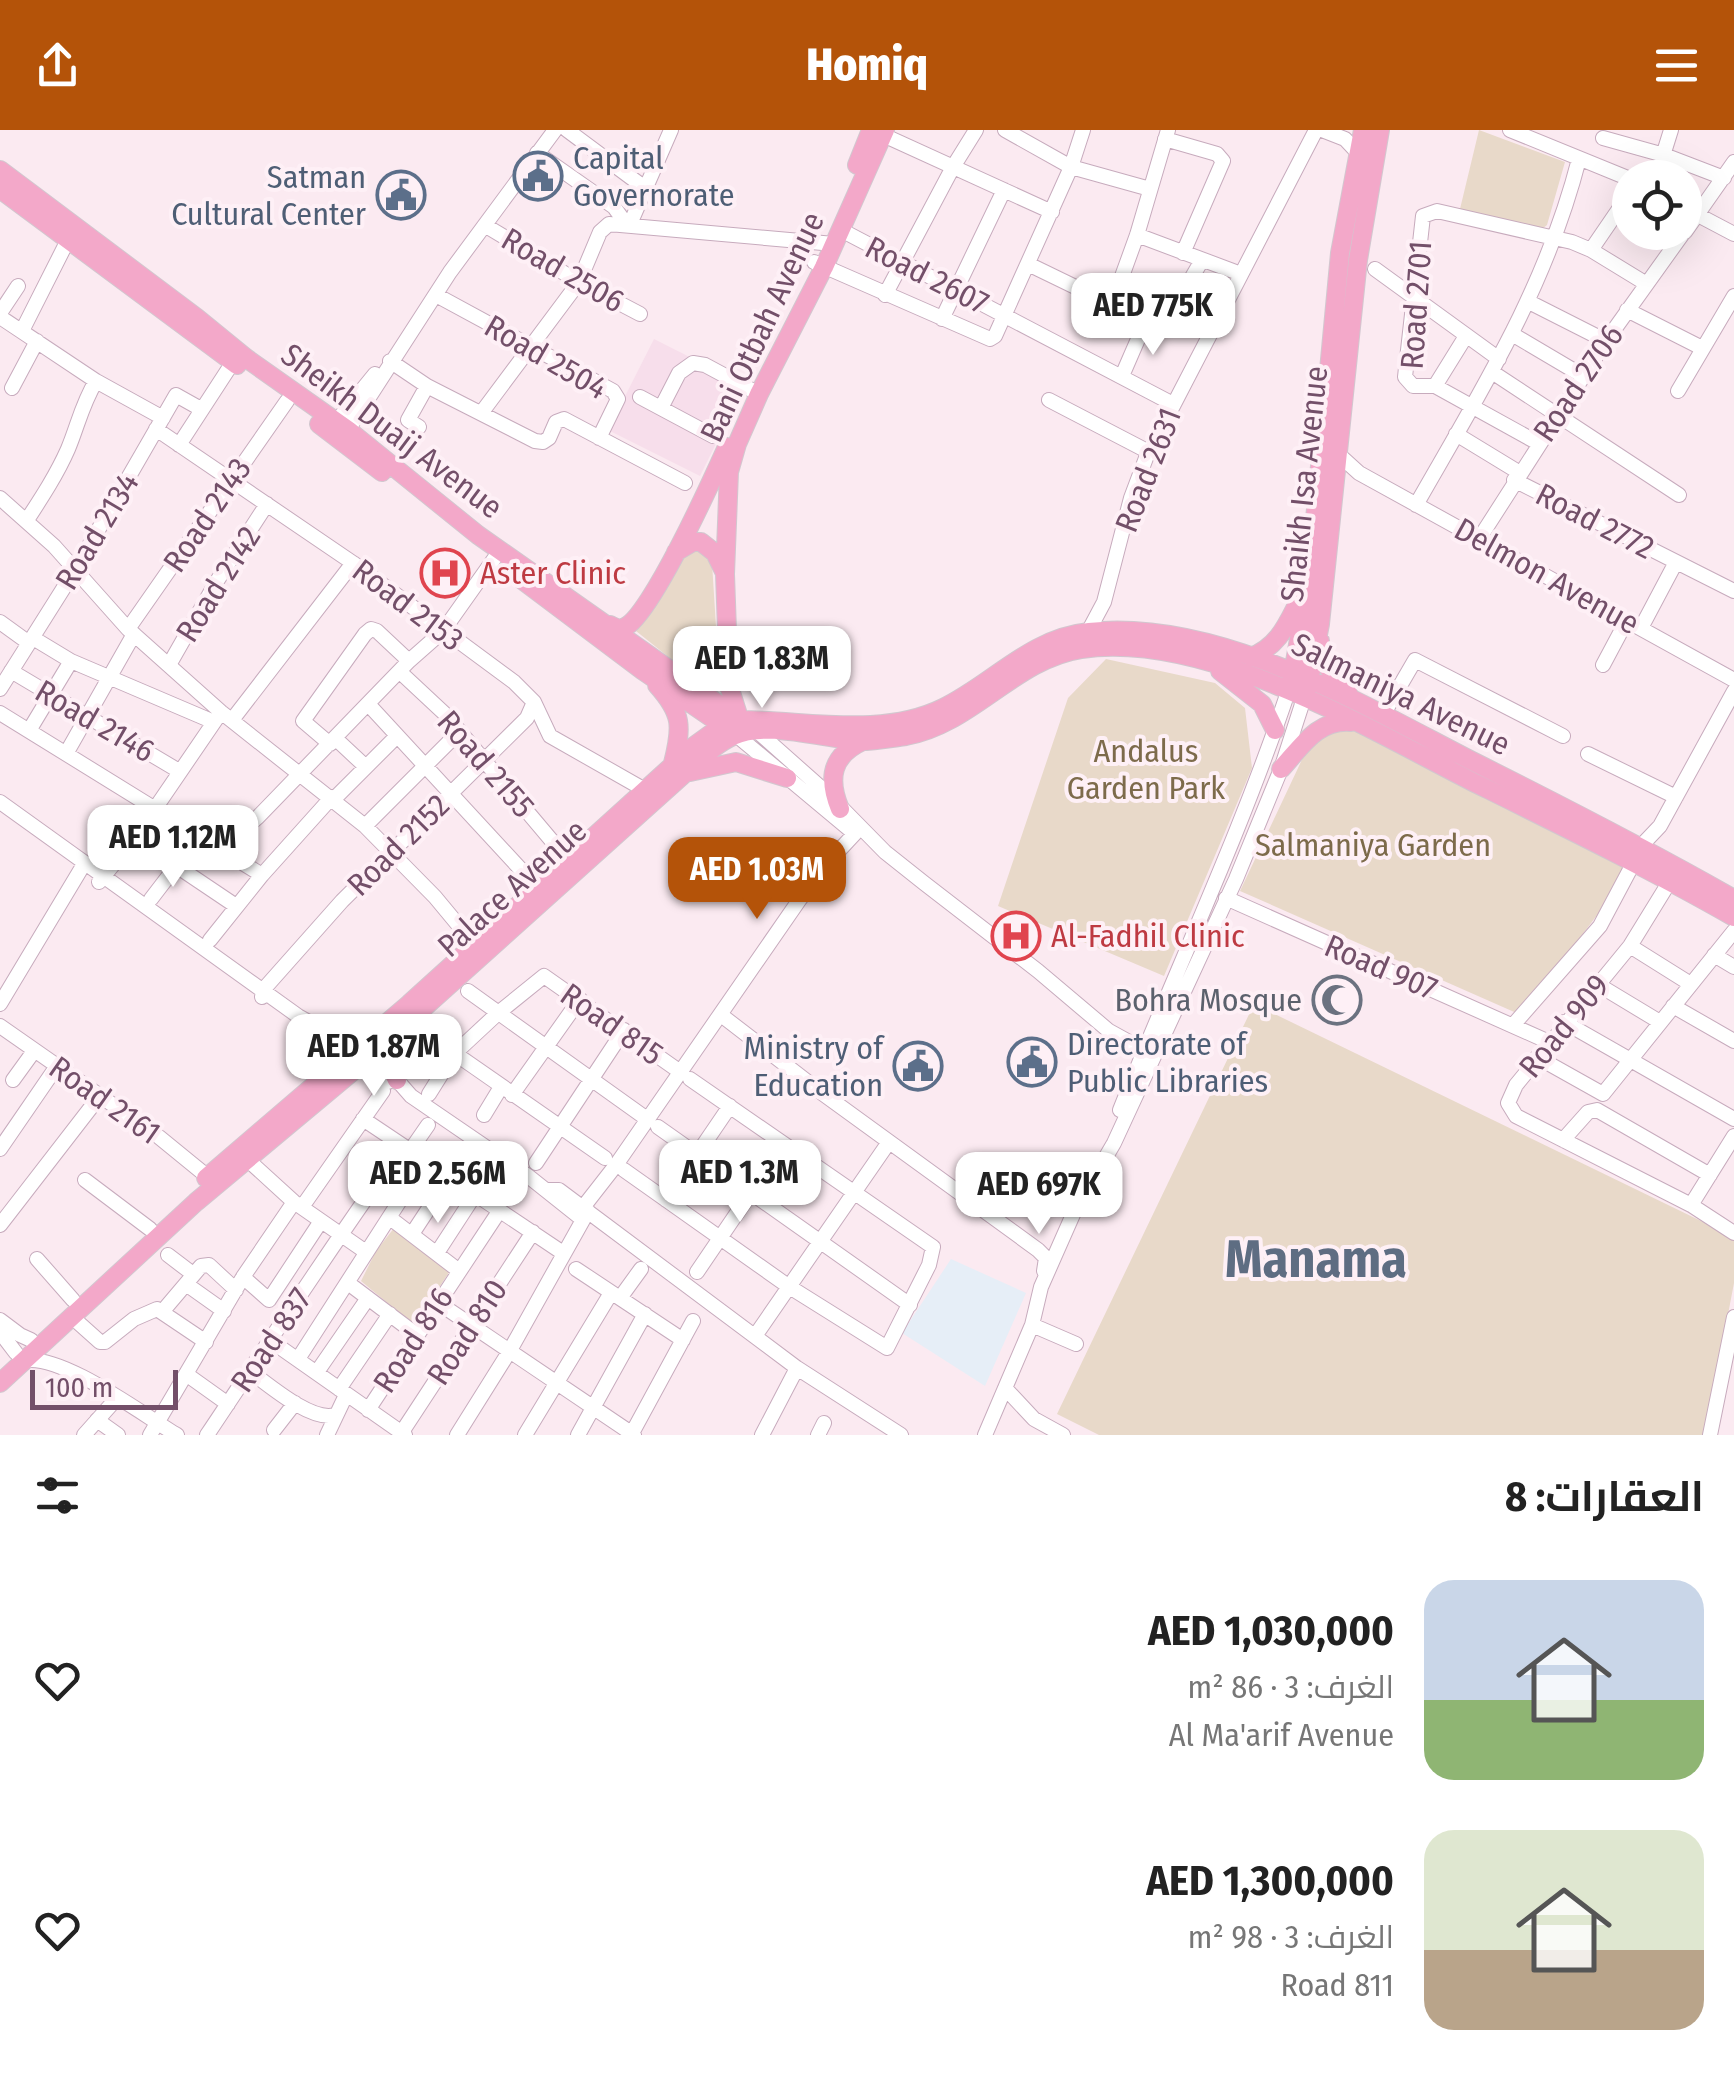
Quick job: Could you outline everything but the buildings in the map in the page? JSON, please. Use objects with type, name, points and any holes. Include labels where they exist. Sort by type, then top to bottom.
[{"type":"main road","name":"Bani Otbah Avenue","points":[[605,623],[618,628],[630,624],[676,552],[833,238],[879,132]]},
{"type":"main road","name":"Shaikh Isa Avenue","points":[[1299,684],[1320,624],[1358,260],[1362,138]]},
{"type":"main road","name":"Shaikh Isa Avenue","points":[[1299,684],[1340,253],[1362,138]]},
{"type":"main road","name":"Sheikh Duaij Avenue","points":[[0,170],[233,362],[338,432],[494,559],[642,670],[733,726]]},
{"type":"main road","name":"Sheikh Duaij Avenue","points":[[0,188],[72,232],[478,535],[605,623],[733,726]]},
{"type":"main road","name":"Bani Otbah Avenue","points":[[733,726],[725,574],[729,472],[755,392]]},
{"type":"main road","points":[[676,552],[701,542],[715,553],[725,574]]},
{"type":"main road","points":[[1252,657],[1279,638],[1308,583]]},
{"type":"main road","points":[[1320,624],[1321,653],[1358,703]]},
{"type":"main road","name":"Salmaniya Avenue","points":[[733,726],[882,724],[908,720],[944,708],[1026,652],[1088,632],[1173,635],[1252,657],[1353,722],[1734,899]]},
{"type":"main road","name":"Salmaniya Avenue","points":[[757,731],[864,741],[910,735],[942,724],[1042,661],[1077,650],[1112,646],[1207,662],[1299,684],[1383,715],[1637,854],[1670,880],[1734,917]]},
{"type":"main road","points":[[1207,662],[1255,697],[1275,730]]},
{"type":"main road","points":[[642,670],[666,695],[680,722],[679,768],[736,762],[787,778]]},
{"type":"main road","points":[[1281,769],[1320,728],[1333,721],[1353,722]]},
{"type":"main road","name":"Palace Avenue","points":[[0,1382],[32,1340],[248,1160],[474,944],[645,790],[713,748],[733,726],[757,731]]},
{"type":"main road","points":[[832,809],[836,762],[864,741]]},
{"type":"main road","name":"Palace Avenue","points":[[0,1368],[20,1357],[150,1229],[310,1090],[394,1034],[679,768]]},
{"type":"main road","points":[[307,1032],[327,1058],[310,1090]]},
{"type":"main road","points":[[390,1085],[385,1055],[394,1034]]},
{"type":"street","points":[[338,432],[555,130]]},
{"type":"street","points":[[567,130],[645,188]]},
{"type":"street","points":[[629,224],[671,130]]},
{"type":"street","points":[[886,296],[976,130]]},
{"type":"street","points":[[1005,130],[1071,168],[1150,190]]},
{"type":"street","points":[[819,265],[990,339],[1052,212],[1084,130]]},
{"type":"street","points":[[1319,130],[1362,138]]},
{"type":"street","name":"Road 2631","points":[[1088,632],[1104,602],[1131,498],[1149,452],[1319,130]]},
{"type":"street","points":[[1510,130],[1544,137],[1612,172]]},
{"type":"street","points":[[1662,160],[1672,130]]},
{"type":"street","points":[[879,132],[1052,212]]},
{"type":"street","points":[[1112,304],[1167,134],[1217,154],[1223,164],[1183,253]]},
{"type":"street","points":[[1416,504],[1529,302],[1586,162],[1604,134],[1724,178]]},
{"type":"street","points":[[537,153],[614,208],[629,224]]},
{"type":"street","name":"Road 2706","points":[[1702,207],[1734,162]]},
{"type":"street","points":[[942,319],[1004,190]]},
{"type":"street","name":"Road 2701","points":[[1538,443],[1435,386],[1412,386],[1405,376],[1422,221],[1427,212],[1554,238]]},
{"type":"street","points":[[1591,250],[1612,220]]},
{"type":"street","points":[[482,412],[579,282],[604,227],[610,224],[833,238]]},
{"type":"street","name":"Road 2506","points":[[486,226],[640,314]]},
{"type":"street","points":[[1702,228],[1734,234]]},
{"type":"street","points":[[22,332],[72,232]]},
{"type":"street","points":[[1137,235],[1241,274]]},
{"type":"street","name":"Road 2607","points":[[833,238],[904,263],[957,288],[1173,404]]},
{"type":"street","points":[[1554,238],[1591,250],[1645,283]]},
{"type":"street","name":"Road 2706","points":[[1478,539],[1626,310],[1669,250]]},
{"type":"street","points":[[1028,264],[1159,329],[1165,326],[1202,260]]},
{"type":"street","points":[[1375,269],[1466,336],[1496,366],[1558,413],[1679,494]]},
{"type":"street","points":[[0,315],[18,286]]},
{"type":"street","name":"Road 2504","points":[[436,295],[613,392],[618,399],[617,407],[600,438]]},
{"type":"street","points":[[1678,391],[1734,296]]},
{"type":"street","points":[[1529,302],[1606,341]]},
{"type":"street","points":[[1626,310],[1702,348]]},
{"type":"street","name":"Road 2153","points":[[0,315],[160,423],[178,445],[352,562],[514,682],[534,702],[550,736],[645,790]]},
{"type":"street","points":[[1122,376],[1145,323]]},
{"type":"street","points":[[1512,334],[1583,376]]},
{"type":"street","name":"Road 2701","points":[[1435,386],[1466,336]]},
{"type":"street","points":[[12,388],[37,341]]},
{"type":"street","points":[[390,361],[427,386],[543,442],[556,422],[564,419],[685,483]]},
{"type":"street","points":[[178,445],[233,362]]},
{"type":"street","points":[[661,408],[678,373],[694,363],[706,364],[755,392]]},
{"type":"street","points":[[27,520],[54,479],[82,404],[96,381]]},
{"type":"street","points":[[419,426],[408,420],[427,386]]},
{"type":"street","points":[[160,423],[176,395],[201,409]]},
{"type":"street","points":[[640,397],[713,436]]},
{"type":"street","points":[[1048,400],[1149,452]]},
{"type":"street","name":"Road 2143","points":[[67,752],[110,679],[131,631],[287,401]]},
{"type":"street","name":"Road 2134","points":[[0,690],[160,423]]},
{"type":"street","name":"Road 2772","points":[[1456,434],[1517,476],[1734,591]]},
{"type":"street","name":"Delmon Avenue","points":[[1336,453],[1360,473],[1734,680]]},
{"type":"street","points":[[1333,489],[1345,477],[1360,473]]},
{"type":"street","points":[[0,498],[27,520],[131,631],[222,718],[333,798],[392,852],[474,944]]},
{"type":"street","name":"Road 2142","points":[[169,664],[267,504]]},
{"type":"street","points":[[222,848],[258,818],[443,631],[494,559]]},
{"type":"street","points":[[100,881],[135,838],[179,770],[352,562]]},
{"type":"street","name":"Road 2772","points":[[1603,665],[1676,562]]},
{"type":"street","points":[[1104,602],[1107,615],[1119,631]]},
{"type":"street","points":[[0,622],[110,679],[222,718]]},
{"type":"street","name":"Road 2155","points":[[332,741],[303,721],[365,634],[371,629],[377,631],[568,860]]},
{"type":"street","points":[[1383,715],[1415,660],[1563,736]]},
{"type":"street","points":[[30,729],[71,662]]},
{"type":"street","name":"Road 2146","points":[[11,671],[179,770]]},
{"type":"street","name":"Shaikh Isa Avenue","points":[[985,1435],[1032,1324],[1040,1293],[1069,1222],[1103,1163],[1275,730],[1299,684]]},
{"type":"street","name":"Shaikh Isa Avenue","points":[[1103,1163],[1105,1148],[1134,1075],[1151,1049],[1236,878],[1281,769],[1299,684]]},
{"type":"street","points":[[1514,1024],[1600,926],[1637,854],[1660,826],[1734,691]]},
{"type":"street","name":"Road 2152","points":[[262,995],[342,901],[527,718],[534,702]]},
{"type":"street","points":[[369,705],[537,887]]},
{"type":"street","points":[[0,713],[262,875]]},
{"type":"street","name":"Sheikh Duaij Avenue","points":[[733,726],[787,778],[832,809],[1109,1031],[1151,1049]]},
{"type":"street","name":"Sheikh Duaij Avenue","points":[[757,731],[828,794],[832,809]]},
{"type":"street","points":[[364,826],[459,732]]},
{"type":"street","points":[[210,940],[262,875],[397,736]]},
{"type":"street","points":[[332,741],[365,766]]},
{"type":"street","points":[[1588,754],[1676,797]]},
{"type":"street","points":[[0,802],[100,881],[149,910],[307,1032],[358,1058],[410,1096]]},
{"type":"street","points":[[832,809],[834,852]]},
{"type":"street","points":[[0,811],[82,867]]},
{"type":"street","points":[[1226,898],[1222,879],[1240,822]]},
{"type":"street","points":[[615,1165],[652,1122],[778,930],[855,829]]},
{"type":"street","points":[[149,910],[200,835]]},
{"type":"street","points":[[135,838],[236,906]]},
{"type":"street","points":[[0,1004],[82,867]]},
{"type":"street","points":[[1236,878],[1239,894],[1250,908]]},
{"type":"street","name":"Road 909","points":[[1670,880],[1630,946],[1564,1022],[1509,1096],[1509,1107],[1516,1116],[1691,1206],[1734,1233]]},
{"type":"street","name":"Road 907","points":[[1226,898],[1549,1042]]},
{"type":"street","points":[[1563,1140],[1734,930]]},
{"type":"street","points":[[1630,946],[1690,983]]},
{"type":"street","points":[[1714,955],[1734,966]]},
{"type":"street","name":"Road 815","points":[[497,1014],[544,976],[928,1242],[934,1252],[910,1305]]},
{"type":"street","points":[[1597,984],[1660,1022]]},
{"type":"street","points":[[424,1032],[788,1286],[887,1348],[910,1305],[468,991]]},
{"type":"street","points":[[262,995],[547,1190],[560,1190],[582,1213],[797,1368],[901,1435]]},
{"type":"street","points":[[484,1114],[546,1048],[580,999]]},
{"type":"street","points":[[1673,1006],[1734,1041]]},
{"type":"street","name":"Sheikh Duaij Avenue","points":[[1087,1011],[1151,1049]]},
{"type":"street","points":[[429,1094],[454,1054],[497,1014]]},
{"type":"street","points":[[721,1015],[1046,1258],[1040,1293]]},
{"type":"street","points":[[1564,1022],[1734,1119]]},
{"type":"street","name":"Road 2161","points":[[0,1026],[159,1137],[208,1177]]},
{"type":"street","points":[[536,1163],[624,1030]]},
{"type":"street","points":[[1109,1031],[1130,1052],[1134,1075]]},
{"type":"street","points":[[13,1080],[34,1050]]},
{"type":"street","points":[[1537,1058],[1602,1094]]},
{"type":"street","points":[[0,1149],[57,1066]]},
{"type":"street","points":[[153,1429],[240,1283],[390,1085]]},
{"type":"street","points":[[0,1225],[99,1097]]},
{"type":"street","points":[[666,1200],[730,1106]]},
{"type":"street","points":[[1588,1112],[1598,1110],[1710,1175]]},
{"type":"street","points":[[363,1119],[533,1232],[567,1247]]},
{"type":"street","name":"Road 837","points":[[207,1435],[340,1234],[428,1125]]},
{"type":"street","points":[[1691,1206],[1734,1136]]},
{"type":"street","points":[[755,1336],[888,1142]]},
{"type":"street","points":[[248,1160],[298,1204],[366,1252]]},
{"type":"street","points":[[298,1359],[426,1160]]},
{"type":"street","points":[[457,1435],[509,1352],[582,1213],[616,1171],[615,1165]]},
{"type":"street","points":[[412,1234],[450,1176]]},
{"type":"street","points":[[86,1180],[150,1229]]},
{"type":"street","points":[[697,1272],[752,1192]]},
{"type":"street","name":"Shaikh Isa Avenue","points":[[1040,1293],[1052,1282],[1075,1230],[1086,1192]]},
{"type":"street","points":[[437,1252],[476,1193]]},
{"type":"street","name":"Road 816","points":[[368,1410],[500,1210]]},
{"type":"street","name":"Road 816","points":[[390,1218],[458,1270]]},
{"type":"street","points":[[162,1312],[201,1266],[209,1265],[269,1300],[321,1221]]},
{"type":"street","points":[[1024,1239],[1052,1240],[1060,1236],[1069,1222]]},
{"type":"street","points":[[567,1247],[592,1228],[604,1226]]},
{"type":"street","name":"Road 810","points":[[403,1434],[533,1232]]},
{"type":"street","points":[[168,1255],[224,1311]]},
{"type":"street","points":[[37,1260],[100,1342],[152,1308],[206,1342]]},
{"type":"street","points":[[526,1435],[616,1295],[641,1268]]},
{"type":"street","points":[[576,1269],[682,1340]]},
{"type":"street","points":[[348,1283],[417,1335]]},
{"type":"street","points":[[317,1372],[368,1298]]},
{"type":"street","points":[[437,1302],[632,1434],[693,1322]]},
{"type":"street","points":[[327,1435],[343,1392],[390,1314]]},
{"type":"street","points":[[578,1435],[645,1314]]},
{"type":"street","points":[[1710,1435],[1734,1317]]},
{"type":"street","points":[[0,1320],[32,1340]]},
{"type":"street","points":[[1032,1324],[1076,1344]]},
{"type":"street","points":[[0,1332],[20,1357],[60,1366],[116,1398],[153,1429],[177,1435]]},
{"type":"street","points":[[272,1341],[403,1434]]},
{"type":"street","points":[[762,1435],[797,1368]]},
{"type":"street","points":[[251,1372],[322,1417],[335,1415]]},
{"type":"street","points":[[186,1374],[228,1404]]},
{"type":"street","points":[[1006,1388],[1034,1419],[1063,1435]]},
{"type":"street","points":[[84,1435],[116,1398]]},
{"type":"street","points":[[270,1433],[295,1403]]},
{"type":"street","points":[[98,1420],[118,1435]]},
{"type":"shaded area","points":[[654,339],[745,385],[700,476],[608,430]]},
{"type":"shaded area","points":[[951,1259],[1026,1293],[985,1386],[902,1333]]},
{"type":"green space","points":[[1479,130],[1565,162],[1547,225],[1542,229],[1460,209]]},
{"type":"green space","points":[[689,546],[704,550],[712,563],[719,675],[696,679],[636,631]]},
{"type":"green space","name":"Andalus Garden Park","points":[[1106,659],[1215,683],[1245,708],[1252,768],[1164,976],[998,906],[1068,698]]},
{"type":"green space","name":"Salmaniya Garden","points":[[1333,727],[1358,731],[1633,868],[1521,1015],[1240,891],[1307,749]]},
{"type":"green space","points":[[1254,1004],[1734,1237],[1734,1283],[1705,1435],[1099,1435],[1057,1414]]},
{"type":"green space","points":[[398,1223],[456,1262],[414,1325],[361,1281],[376,1251]]},
{"type":"place","name":"Capital Governorate","points":[[538,176]]},
{"type":"place","name":"Satman Cultural Center","points":[[401,195]]},
{"type":"place","name":"Aster Clinic","points":[[445,573]]},
{"type":"place","name":"Al-Fadhil Clinic","points":[[1016,936]]},
{"type":"place","name":"Bohra Mosque","points":[[1337,1000]]},
{"type":"place","name":"Directorate of Public Libraries","points":[[1032,1062]]},
{"type":"place","name":"Ministry of Education","points":[[918,1066]]},
{"type":"district","name":"Manama","points":[[1316,1259]]}]
